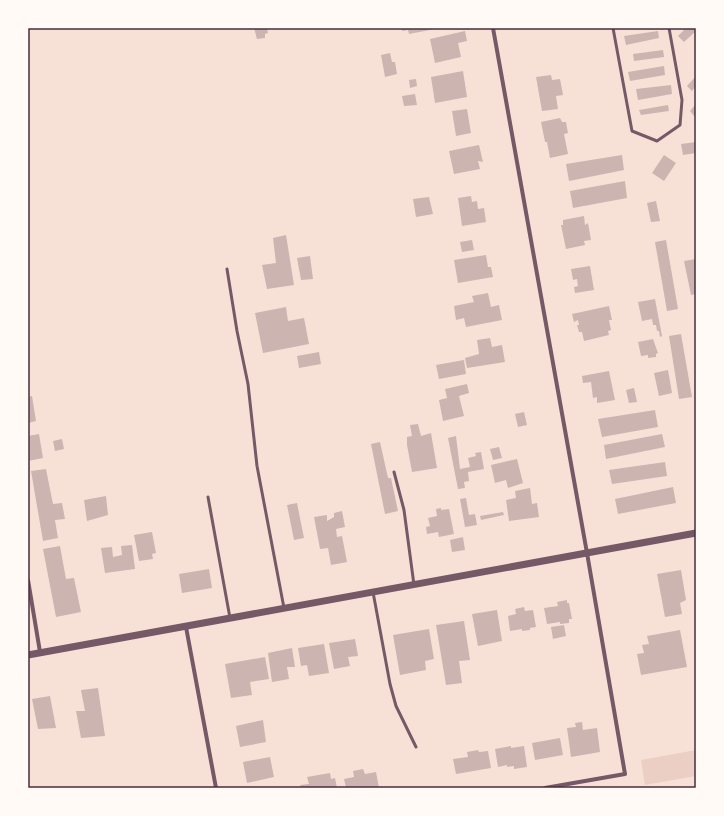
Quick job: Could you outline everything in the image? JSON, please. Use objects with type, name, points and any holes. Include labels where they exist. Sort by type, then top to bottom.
[{"type":"street","points":[[493,28],[587,553],[624,774],[545,788]]},
{"type":"street","points":[[28,655],[696,533]]},
{"type":"street","points":[[28,580],[40,652]]},
{"type":"street","points":[[186,627],[216,788]]},
{"type":"lane","points":[[613,28],[632,131],[657,141],[680,125],[682,100],[669,28]]},
{"type":"lane","points":[[227,269],[237,331],[248,384],[257,466],[284,608]]},
{"type":"lane","points":[[394,472],[404,510],[414,585]]},
{"type":"lane","points":[[208,497],[230,618]]},
{"type":"lane","points":[[373,592],[396,706],[416,747]]},
{"type":"shaded area","points":[[696,750],[696,776],[645,785],[641,760]]},
{"type":"building","points":[[254,28],[267,28],[268,33],[265,34],[265,38],[257,39]]},
{"type":"building","points":[[402,28],[435,29],[409,34],[408,30],[402,31]]},
{"type":"building","points":[[686,28],[696,28],[696,31],[684,42],[678,36]]},
{"type":"building","points":[[465,31],[467,41],[458,43],[461,57],[435,63],[430,39]]},
{"type":"building","points":[[658,31],[659,38],[626,45],[624,36]]},
{"type":"building","points":[[663,50],[664,57],[634,61],[633,54]]},
{"type":"building","points":[[390,53],[392,62],[395,62],[397,74],[385,77],[381,55]]},
{"type":"building","points":[[664,66],[665,75],[630,81],[628,72]]},
{"type":"building","points":[[463,71],[467,97],[435,103],[431,77]]},
{"type":"building","points":[[551,75],[552,80],[560,79],[563,95],[556,96],[558,109],[542,111],[536,77]]},
{"type":"building","points":[[696,76],[696,86],[692,91],[687,86]]},
{"type":"building","points":[[416,79],[417,86],[410,88],[409,80]]},
{"type":"building","points":[[671,85],[672,94],[638,100],[636,89]]},
{"type":"building","points":[[415,94],[417,105],[404,106],[402,96]]},
{"type":"building","points":[[696,104],[696,116],[695,117],[690,111]]},
{"type":"building","points":[[668,105],[669,111],[641,115],[639,110]]},
{"type":"building","points":[[467,109],[471,133],[456,136],[452,111]]},
{"type":"building","points":[[560,118],[562,122],[566,122],[568,133],[564,134],[568,154],[550,158],[541,122]]},
{"type":"building","points":[[696,142],[696,153],[683,155],[681,144]]},
{"type":"building","points":[[479,145],[483,162],[478,161],[480,169],[454,174],[449,151]]},
{"type":"building","points":[[622,155],[624,170],[569,181],[566,164]]},
{"type":"building","points":[[664,155],[676,163],[664,181],[652,173]]},
{"type":"building","points":[[625,181],[627,198],[573,208],[570,191]]},
{"type":"building","points":[[471,196],[472,202],[477,201],[478,209],[484,208],[486,222],[462,226],[458,198]]},
{"type":"building","points":[[429,197],[433,214],[416,217],[413,199]]},
{"type":"building","points":[[656,201],[660,221],[651,222],[647,203]]},
{"type":"building","points":[[584,216],[585,225],[588,223],[591,240],[584,241],[585,245],[566,249],[561,225],[563,225],[563,220]]},
{"type":"building","points":[[286,235],[294,285],[267,289],[262,265],[276,263],[273,238]]},
{"type":"building","points":[[472,240],[474,250],[462,252],[460,242]]},
{"type":"building","points":[[666,240],[678,309],[667,311],[655,242]]},
{"type":"building","points":[[486,255],[488,267],[491,267],[493,277],[458,283],[454,260]]},
{"type":"building","points":[[310,256],[313,279],[301,280],[297,258]]},
{"type":"building","points":[[696,259],[696,294],[691,295],[684,261]]},
{"type":"building","points":[[590,266],[594,290],[575,293],[574,287],[578,286],[577,279],[573,280],[571,269]]},
{"type":"building","points":[[488,293],[491,307],[499,305],[502,320],[466,327],[464,318],[456,320],[454,306],[474,302],[472,296]]},
{"type":"building","points":[[655,299],[662,336],[660,337],[656,325],[653,325],[652,319],[642,321],[638,302]]},
{"type":"building","points":[[609,306],[612,320],[609,320],[611,330],[608,331],[609,335],[584,341],[582,332],[579,332],[577,325],[579,325],[578,320],[574,322],[572,314]]},
{"type":"building","points":[[286,307],[288,321],[304,318],[309,344],[263,353],[255,313]]},
{"type":"building","points":[[681,334],[692,397],[679,399],[669,336]]},
{"type":"building","points":[[490,338],[492,347],[502,345],[505,362],[467,368],[465,358],[479,354],[477,340]]},
{"type":"building","points":[[653,339],[658,353],[656,354],[656,357],[648,358],[648,355],[641,356],[638,342]]},
{"type":"building","points":[[319,352],[321,364],[299,368],[297,356]]},
{"type":"building","points":[[464,360],[466,374],[439,379],[436,365]]},
{"type":"building","points":[[668,370],[672,393],[659,396],[654,373]]},
{"type":"building","points":[[609,371],[615,400],[597,403],[597,397],[593,398],[591,382],[583,383],[582,376]]},
{"type":"building","points":[[467,384],[469,393],[459,396],[464,416],[443,421],[439,400],[447,398],[445,389]]},
{"type":"building","points":[[634,388],[637,402],[629,403],[626,390]]},
{"type":"building","points":[[32,396],[36,421],[28,423],[28,397]]},
{"type":"building","points":[[655,410],[658,427],[602,437],[598,419]]},
{"type":"building","points":[[524,412],[527,425],[518,427],[515,414]]},
{"type":"building","points":[[418,424],[421,436],[431,433],[437,468],[412,472],[407,437],[412,436],[410,425]]},
{"type":"building","points":[[39,434],[43,458],[28,461],[28,436]]},
{"type":"building","points":[[662,434],[665,447],[606,459],[604,445]]},
{"type":"building","points":[[456,436],[460,469],[470,467],[468,458],[476,456],[475,453],[481,452],[484,469],[468,472],[469,481],[464,482],[465,488],[458,489],[448,438]]},
{"type":"building","points":[[62,439],[64,449],[55,451],[53,441]]},
{"type":"building","points":[[380,442],[388,478],[391,478],[398,511],[385,514],[371,444]]},
{"type":"building","points":[[499,447],[502,458],[493,460],[490,449]]},
{"type":"building","points":[[517,459],[523,483],[508,488],[506,480],[495,483],[491,465]]},
{"type":"building","points":[[665,462],[667,476],[612,484],[609,470]]},
{"type":"building","points":[[46,469],[53,504],[62,503],[65,519],[55,520],[58,538],[43,541],[31,471]]},
{"type":"building","points":[[673,487],[676,503],[618,514],[615,499]]},
{"type":"building","points":[[530,488],[532,504],[537,503],[539,517],[509,521],[506,500],[516,498],[515,491]]},
{"type":"building","points":[[106,496],[108,515],[87,521],[84,500]]},
{"type":"building","points":[[466,498],[469,515],[475,514],[477,525],[465,527],[460,499]]},
{"type":"building","points":[[297,503],[304,538],[294,540],[287,505]]},
{"type":"building","points":[[441,508],[441,510],[449,509],[454,534],[439,537],[438,532],[427,534],[426,527],[430,526],[428,518],[437,516],[436,509]]},
{"type":"building","points":[[342,511],[345,527],[336,529],[337,537],[342,536],[347,562],[331,565],[328,548],[320,549],[314,517],[327,515],[327,521],[334,517],[334,513]]},
{"type":"building","points":[[503,512],[504,515],[481,520],[480,516]]},
{"type":"building","points":[[152,532],[156,553],[152,554],[153,559],[139,561],[134,535]]},
{"type":"building","points":[[463,537],[465,550],[452,552],[450,540]]},
{"type":"building","points":[[132,545],[135,569],[105,573],[101,548],[112,547],[113,557],[122,555],[121,546]]},
{"type":"building","points":[[60,546],[66,579],[74,578],[81,612],[56,617],[43,549]]},
{"type":"building","points":[[209,569],[212,588],[182,593],[179,574]]},
{"type":"building","points":[[681,570],[686,600],[680,603],[682,614],[665,617],[657,574]]},
{"type":"building","points":[[567,600],[572,619],[569,619],[569,623],[560,624],[560,622],[547,624],[544,608],[558,606],[557,602]]},
{"type":"building","points":[[524,607],[525,611],[533,610],[536,627],[530,628],[530,630],[522,631],[522,629],[510,631],[508,616],[516,614],[515,609]]},
{"type":"building","points":[[497,610],[502,641],[478,646],[472,614]]},
{"type":"building","points":[[464,621],[470,660],[459,661],[462,683],[446,685],[436,625]]},
{"type":"building","points":[[564,625],[566,636],[553,639],[551,627]]},
{"type":"building","points":[[429,629],[434,659],[425,661],[426,670],[400,675],[393,635]]},
{"type":"building","points":[[680,630],[687,667],[641,675],[637,654],[644,653],[642,645],[649,644],[647,636]]},
{"type":"building","points":[[355,639],[358,656],[348,657],[350,666],[334,669],[329,643]]},
{"type":"building","points":[[324,644],[329,673],[309,676],[307,665],[301,666],[298,648]]},
{"type":"building","points":[[292,648],[295,667],[287,667],[289,679],[272,682],[268,653]]},
{"type":"building","points":[[265,657],[269,679],[250,682],[252,695],[231,698],[225,664]]},
{"type":"building","points":[[98,688],[105,736],[81,738],[76,711],[85,711],[81,690]]},
{"type":"building","points":[[50,696],[56,728],[38,729],[32,699]]},
{"type":"building","points":[[263,720],[266,742],[240,747],[236,726]]},
{"type":"building","points":[[582,722],[583,730],[597,728],[600,752],[571,757],[567,728],[576,727],[575,723]]},
{"type":"building","points":[[560,738],[563,755],[535,760],[532,743]]},
{"type":"building","points":[[511,746],[511,748],[524,746],[527,767],[514,769],[514,766],[507,767],[507,765],[498,767],[495,749]]},
{"type":"building","points":[[478,750],[479,752],[488,751],[491,768],[456,774],[453,759],[468,757],[467,752]]},
{"type":"building","points":[[270,757],[274,777],[247,783],[243,762]]},
{"type":"building","points":[[363,769],[365,774],[376,772],[379,788],[346,788],[344,779],[354,777],[353,771]]},
{"type":"building","points":[[330,773],[331,779],[335,778],[337,788],[301,788],[300,785],[309,784],[307,777]]}]
